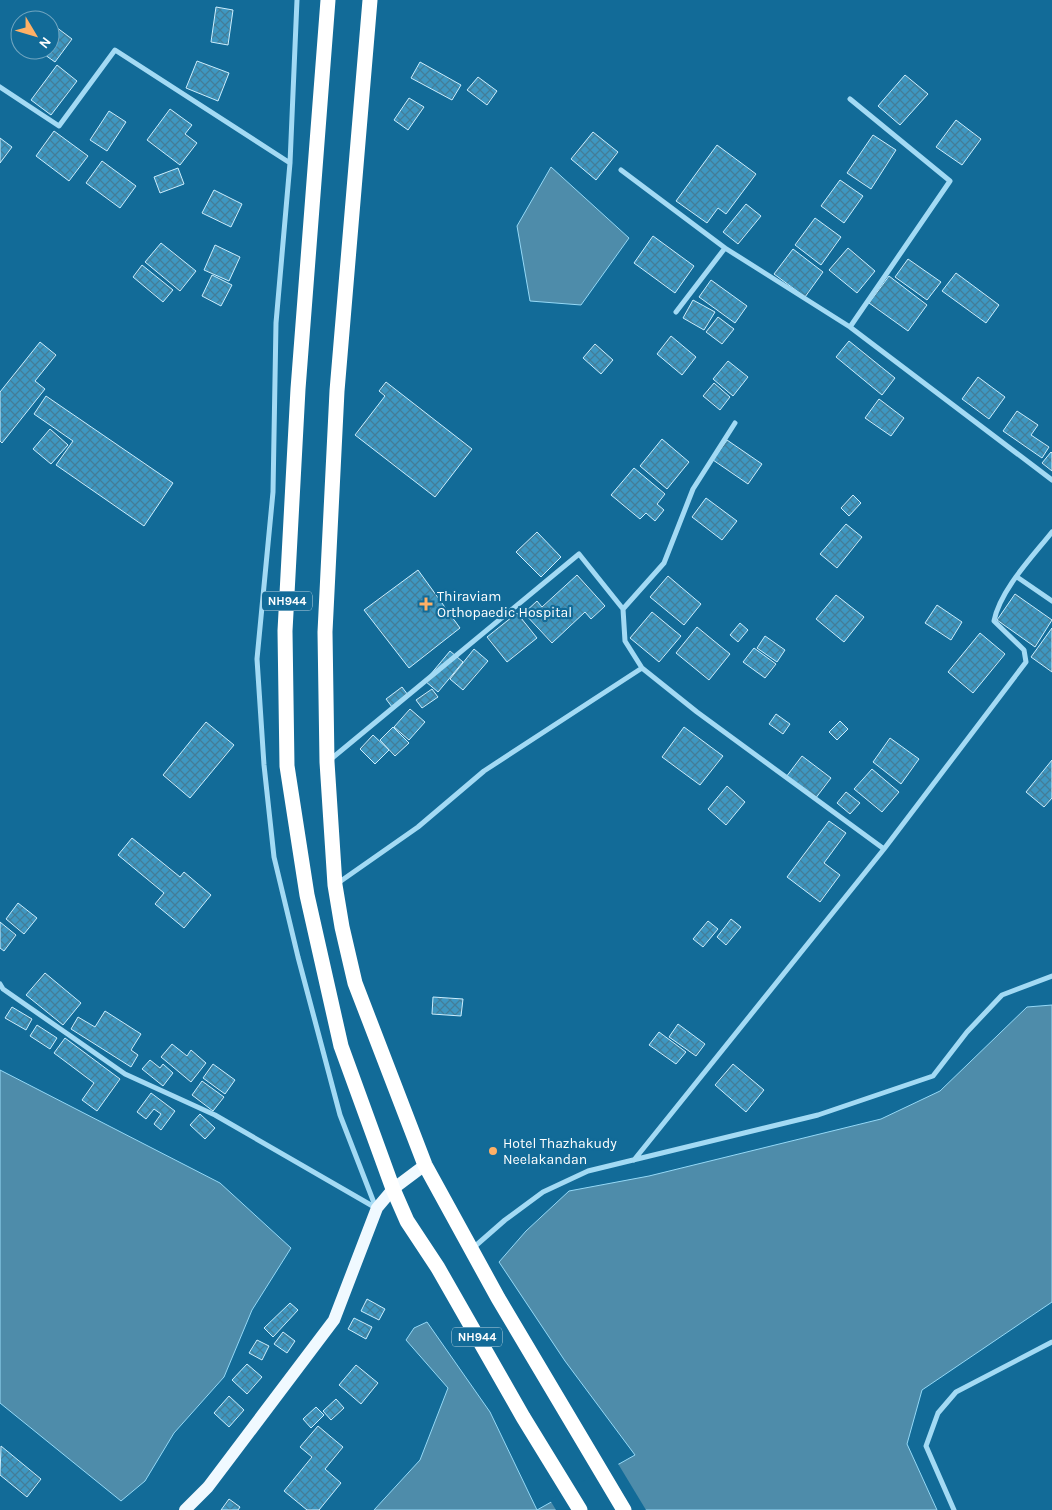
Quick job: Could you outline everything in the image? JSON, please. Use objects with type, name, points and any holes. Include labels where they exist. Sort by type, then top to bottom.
[{"type":"highway","name":"NH944","points":[[328,0],[298,389],[285,631],[287,766],[307,895],[341,1046],[393,1189],[407,1221],[438,1268],[523,1417],[580,1510]]},
{"type":"highway","name":"NH944","points":[[370,0],[337,391],[325,632],[327,762],[335,885],[355,983],[425,1165],[471,1249],[624,1510]]},
{"type":"main road","points":[[185,1510],[208,1486],[334,1320],[377,1208],[393,1189],[425,1165]]},
{"type":"street","points":[[297,0],[290,163],[276,324],[274,492],[257,659],[264,765],[274,857],[298,957],[340,1115],[377,1208]]},
{"type":"street","points":[[0,87],[59,126],[115,50],[290,163]]},
{"type":"street","points":[[850,99],[950,181],[850,326]]},
{"type":"street","points":[[621,170],[725,248],[850,326],[1052,480]]},
{"type":"street","points":[[676,312],[725,248]]},
{"type":"street","points":[[622,609],[664,563],[695,485],[735,423]]},
{"type":"street","points":[[634,1160],[884,849],[1026,662],[1024,650],[994,621],[996,611],[1017,578],[1052,532]]},
{"type":"street","points":[[327,762],[580,554],[622,609],[625,641],[642,668],[697,712],[884,849]]},
{"type":"street","points":[[1017,578],[1052,601]]},
{"type":"street","points":[[335,885],[418,827],[484,771],[642,668]]},
{"type":"street","points":[[471,1249],[505,1220],[543,1192],[588,1171],[818,1115],[933,1076],[967,1032],[1002,995],[1052,976]]},
{"type":"street","points":[[0,984],[3,989],[126,1074],[215,1115],[377,1208]]},
{"type":"street","points":[[954,1510],[926,1446],[938,1413],[956,1392],[1052,1342]]},
{"type":"water","points":[[551,167],[629,238],[581,305],[530,301],[517,226]]},
{"type":"water","points":[[1052,1005],[1052,1302],[922,1390],[907,1444],[937,1510],[537,1510],[635,1455],[565,1361],[499,1262],[526,1231],[569,1191],[649,1176],[881,1119],[940,1091],[1027,1007]]},
{"type":"water","points":[[0,1070],[220,1183],[291,1248],[252,1310],[224,1377],[174,1433],[145,1481],[121,1501],[0,1403]]},
{"type":"water","points":[[427,1322],[490,1412],[537,1510],[374,1510],[420,1460],[448,1388],[406,1340],[414,1328]]},
{"type":"pier","points":[[617,1462],[646,1510],[556,1510],[550,1500]]},
{"type":"building","points":[[216,7],[233,10],[228,45],[211,42]]},
{"type":"building","points":[[60,30],[72,39],[60,55]]},
{"type":"building","points":[[197,61],[229,73],[218,101],[186,88]]},
{"type":"building","points":[[420,62],[461,85],[452,100],[411,78]]},
{"type":"building","points":[[57,65],[77,81],[51,115],[31,100]]},
{"type":"building","points":[[905,75],[928,94],[900,125],[878,106]]},
{"type":"building","points":[[478,77],[497,91],[487,105],[467,90]]},
{"type":"building","points":[[409,98],[424,107],[408,130],[394,120]]},
{"type":"building","points":[[170,109],[192,125],[185,134],[197,143],[180,165],[147,140]]},
{"type":"building","points":[[109,111],[126,122],[107,151],[90,140]]},
{"type":"building","points":[[956,120],[981,139],[962,165],[936,147]]},
{"type":"building","points":[[54,131],[88,156],[69,181],[36,156]]},
{"type":"building","points":[[593,132],[618,152],[596,180],[571,159]]},
{"type":"building","points":[[873,135],[896,150],[871,189],[847,173]]},
{"type":"building","points":[[0,138],[12,147],[0,163]]},
{"type":"building","points":[[717,145],[756,174],[726,214],[718,208],[707,223],[676,201]]},
{"type":"building","points":[[102,161],[136,186],[120,208],[86,183]]},
{"type":"building","points":[[178,168],[184,184],[160,193],[154,177]]},
{"type":"building","points":[[840,180],[863,196],[844,223],[821,206]]},
{"type":"building","points":[[214,190],[242,204],[231,227],[202,213]]},
{"type":"building","points":[[746,204],[761,216],[738,244],[723,232]]},
{"type":"building","points":[[815,218],[841,237],[821,265],[795,245]]},
{"type":"building","points":[[653,236],[694,266],[675,293],[634,263]]},
{"type":"building","points":[[161,243],[196,271],[180,291],[145,262]]},
{"type":"building","points":[[215,245],[240,257],[229,281],[204,270]]},
{"type":"building","points":[[848,248],[875,271],[857,293],[829,270]]},
{"type":"building","points":[[793,249],[823,272],[805,297],[774,274]]},
{"type":"building","points":[[908,259],[941,282],[927,300],[895,277]]},
{"type":"building","points":[[142,265],[173,290],[163,302],[133,277]]},
{"type":"building","points":[[956,273],[999,305],[986,323],[942,291]]},
{"type":"building","points":[[212,275],[232,285],[221,306],[202,296]]},
{"type":"building","points":[[889,276],[927,305],[908,331],[869,303]]},
{"type":"building","points":[[711,280],[747,306],[735,323],[699,297]]},
{"type":"building","points":[[693,300],[715,312],[704,330],[683,318]]},
{"type":"building","points":[[718,317],[734,329],[722,344],[706,332]]},
{"type":"building","points":[[671,336],[696,357],[682,375],[657,354]]},
{"type":"building","points":[[849,341],[895,378],[882,395],[836,357]]},
{"type":"building","points":[[40,342],[56,355],[35,381],[45,389],[2,443],[0,441],[0,392]]},
{"type":"building","points":[[595,344],[613,360],[601,374],[583,358]]},
{"type":"building","points":[[728,361],[748,377],[733,396],[713,379]]},
{"type":"building","points":[[978,377],[1005,397],[989,419],[962,399]]},
{"type":"building","points":[[386,382],[472,449],[435,497],[355,435],[385,396],[379,391]]},
{"type":"building","points":[[714,383],[730,397],[720,410],[703,396]]},
{"type":"building","points":[[46,396],[173,483],[144,526],[56,465],[73,441],[34,414]]},
{"type":"building","points":[[879,399],[904,418],[891,436],[865,418]]},
{"type":"building","points":[[1017,411],[1038,425],[1031,435],[1049,447],[1042,458],[1003,431]]},
{"type":"building","points":[[50,429],[68,445],[51,464],[33,449]]},
{"type":"building","points":[[662,439],[689,462],[667,489],[640,466]]},
{"type":"building","points":[[727,440],[762,464],[748,484],[713,460]]},
{"type":"building","points":[[1052,453],[1052,471],[1042,463]]},
{"type":"building","points":[[634,468],[665,494],[657,504],[664,510],[655,521],[646,513],[640,519],[611,495]]},
{"type":"building","points":[[853,495],[861,503],[849,516],[841,508]]},
{"type":"building","points":[[706,498],[737,521],[722,540],[692,517]]},
{"type":"building","points":[[846,524],[862,537],[837,568],[820,554]]},
{"type":"building","points":[[537,532],[561,557],[541,577],[516,552]]},
{"type":"building","points":[[418,570],[460,628],[409,668],[364,610]]},
{"type":"building","points":[[577,575],[605,606],[591,619],[585,612],[552,643],[524,613],[537,601],[542,607]]},
{"type":"building","points":[[668,576],[701,604],[684,625],[650,597]]},
{"type":"building","points":[[1015,594],[1052,620],[1035,647],[997,620]]},
{"type":"building","points":[[836,595],[864,617],[844,642],[816,619]]},
{"type":"building","points":[[937,605],[962,622],[951,640],[925,623]]},
{"type":"building","points":[[652,612],[681,636],[659,662],[630,638]]},
{"type":"building","points":[[517,613],[537,638],[507,662],[487,637]]},
{"type":"building","points":[[740,623],[748,630],[738,642],[730,635]]},
{"type":"building","points":[[697,627],[730,654],[709,680],[676,653]]},
{"type":"building","points":[[1052,628],[1052,672],[1031,657]]},
{"type":"building","points":[[980,633],[1005,654],[973,693],[948,672]]},
{"type":"building","points":[[765,636],[785,650],[777,662],[757,648]]},
{"type":"building","points":[[754,648],[776,664],[765,678],[743,662]]},
{"type":"building","points":[[474,649],[488,661],[463,690],[450,679]]},
{"type":"building","points":[[450,651],[463,662],[438,692],[425,681]]},
{"type":"building","points":[[402,687],[408,695],[392,707],[386,699]]},
{"type":"building","points":[[432,689],[438,697],[422,708],[416,700]]},
{"type":"building","points":[[410,709],[425,722],[409,740],[394,727]]},
{"type":"building","points":[[776,714],[790,724],[783,734],[769,724]]},
{"type":"building","points":[[840,721],[848,729],[837,740],[829,732]]},
{"type":"building","points":[[206,722],[234,745],[190,798],[163,775]]},
{"type":"building","points":[[393,727],[409,743],[395,756],[380,740]]},
{"type":"building","points":[[684,727],[723,756],[700,785],[662,757]]},
{"type":"building","points":[[373,735],[389,750],[375,764],[360,749]]},
{"type":"building","points":[[890,738],[919,759],[901,784],[873,762]]},
{"type":"building","points":[[802,756],[831,778],[815,799],[786,777]]},
{"type":"building","points":[[1052,760],[1052,798],[1044,807],[1026,792]]},
{"type":"building","points":[[872,769],[899,792],[882,812],[854,789]]},
{"type":"building","points":[[727,786],[745,802],[726,825],[708,809]]},
{"type":"building","points":[[846,792],[860,803],[850,814],[837,803]]},
{"type":"building","points":[[829,821],[846,833],[824,863],[840,875],[820,902],[787,877]]},
{"type":"building","points":[[132,838],[180,877],[184,872],[211,895],[184,928],[155,904],[164,893],[118,855]]},
{"type":"building","points":[[18,903],[37,918],[24,934],[6,919]]},
{"type":"building","points":[[731,919],[741,927],[726,945],[717,937]]},
{"type":"building","points":[[708,921],[718,929],[703,947],[693,939]]},
{"type":"building","points":[[0,922],[16,935],[4,951],[0,948]]},
{"type":"building","points":[[45,973],[81,1003],[63,1025],[26,995]]},
{"type":"building","points":[[433,997],[463,999],[461,1016],[432,1014]]},
{"type":"building","points":[[12,1007],[32,1019],[26,1030],[5,1018]]},
{"type":"building","points":[[105,1011],[141,1034],[131,1050],[138,1055],[131,1067],[71,1029],[78,1017],[95,1027]]},
{"type":"building","points":[[678,1024],[705,1044],[696,1056],[669,1037]]},
{"type":"building","points":[[37,1025],[57,1038],[50,1049],[30,1036]]},
{"type":"building","points":[[659,1032],[686,1052],[676,1064],[649,1045]]},
{"type":"building","points":[[65,1038],[120,1079],[97,1111],[82,1100],[94,1083],[54,1053]]},
{"type":"building","points":[[172,1044],[187,1056],[191,1050],[206,1063],[191,1082],[161,1057]]},
{"type":"building","points":[[150,1060],[160,1068],[163,1064],[173,1073],[163,1086],[142,1069]]},
{"type":"building","points":[[213,1064],[235,1080],[225,1094],[203,1078]]},
{"type":"building","points":[[733,1064],[764,1090],[746,1112],[715,1085]]},
{"type":"building","points":[[202,1081],[224,1097],[213,1111],[192,1095]]},
{"type":"building","points":[[151,1093],[175,1111],[161,1130],[154,1124],[161,1114],[154,1109],[146,1119],[137,1112]]},
{"type":"building","points":[[200,1114],[215,1128],[205,1139],[190,1125]]},
{"type":"building","points":[[367,1299],[385,1309],[379,1320],[361,1311]]},
{"type":"building","points":[[290,1303],[298,1310],[273,1337],[264,1328]]},
{"type":"building","points":[[354,1318],[372,1327],[366,1339],[348,1329]]},
{"type":"building","points":[[283,1332],[295,1341],[287,1353],[274,1344]]},
{"type":"building","points":[[257,1340],[269,1346],[262,1360],[249,1353]]},
{"type":"building","points":[[247,1364],[262,1377],[247,1394],[232,1380]]},
{"type":"building","points":[[356,1365],[378,1383],[361,1404],[339,1385]]},
{"type":"building","points":[[229,1396],[244,1410],[229,1427],[214,1413]]},
{"type":"building","points":[[336,1399],[344,1408],[331,1420],[323,1411]]},
{"type":"building","points":[[316,1407],[324,1415],[311,1428],[303,1419]]},
{"type":"building","points":[[318,1426],[343,1447],[325,1469],[341,1483],[319,1510],[307,1510],[284,1491],[312,1457],[300,1447]]},
{"type":"building","points":[[1,1446],[41,1479],[27,1497],[0,1475]]},
{"type":"building","points":[[229,1499],[240,1507],[238,1510],[221,1510]]},
{"type":"place","name":"Thiraviam Orthopaedic Hospital","points":[[426,604]]},
{"type":"place","name":"Hotel Thazhakudy Neelakandan","points":[[493,1151]]}]
